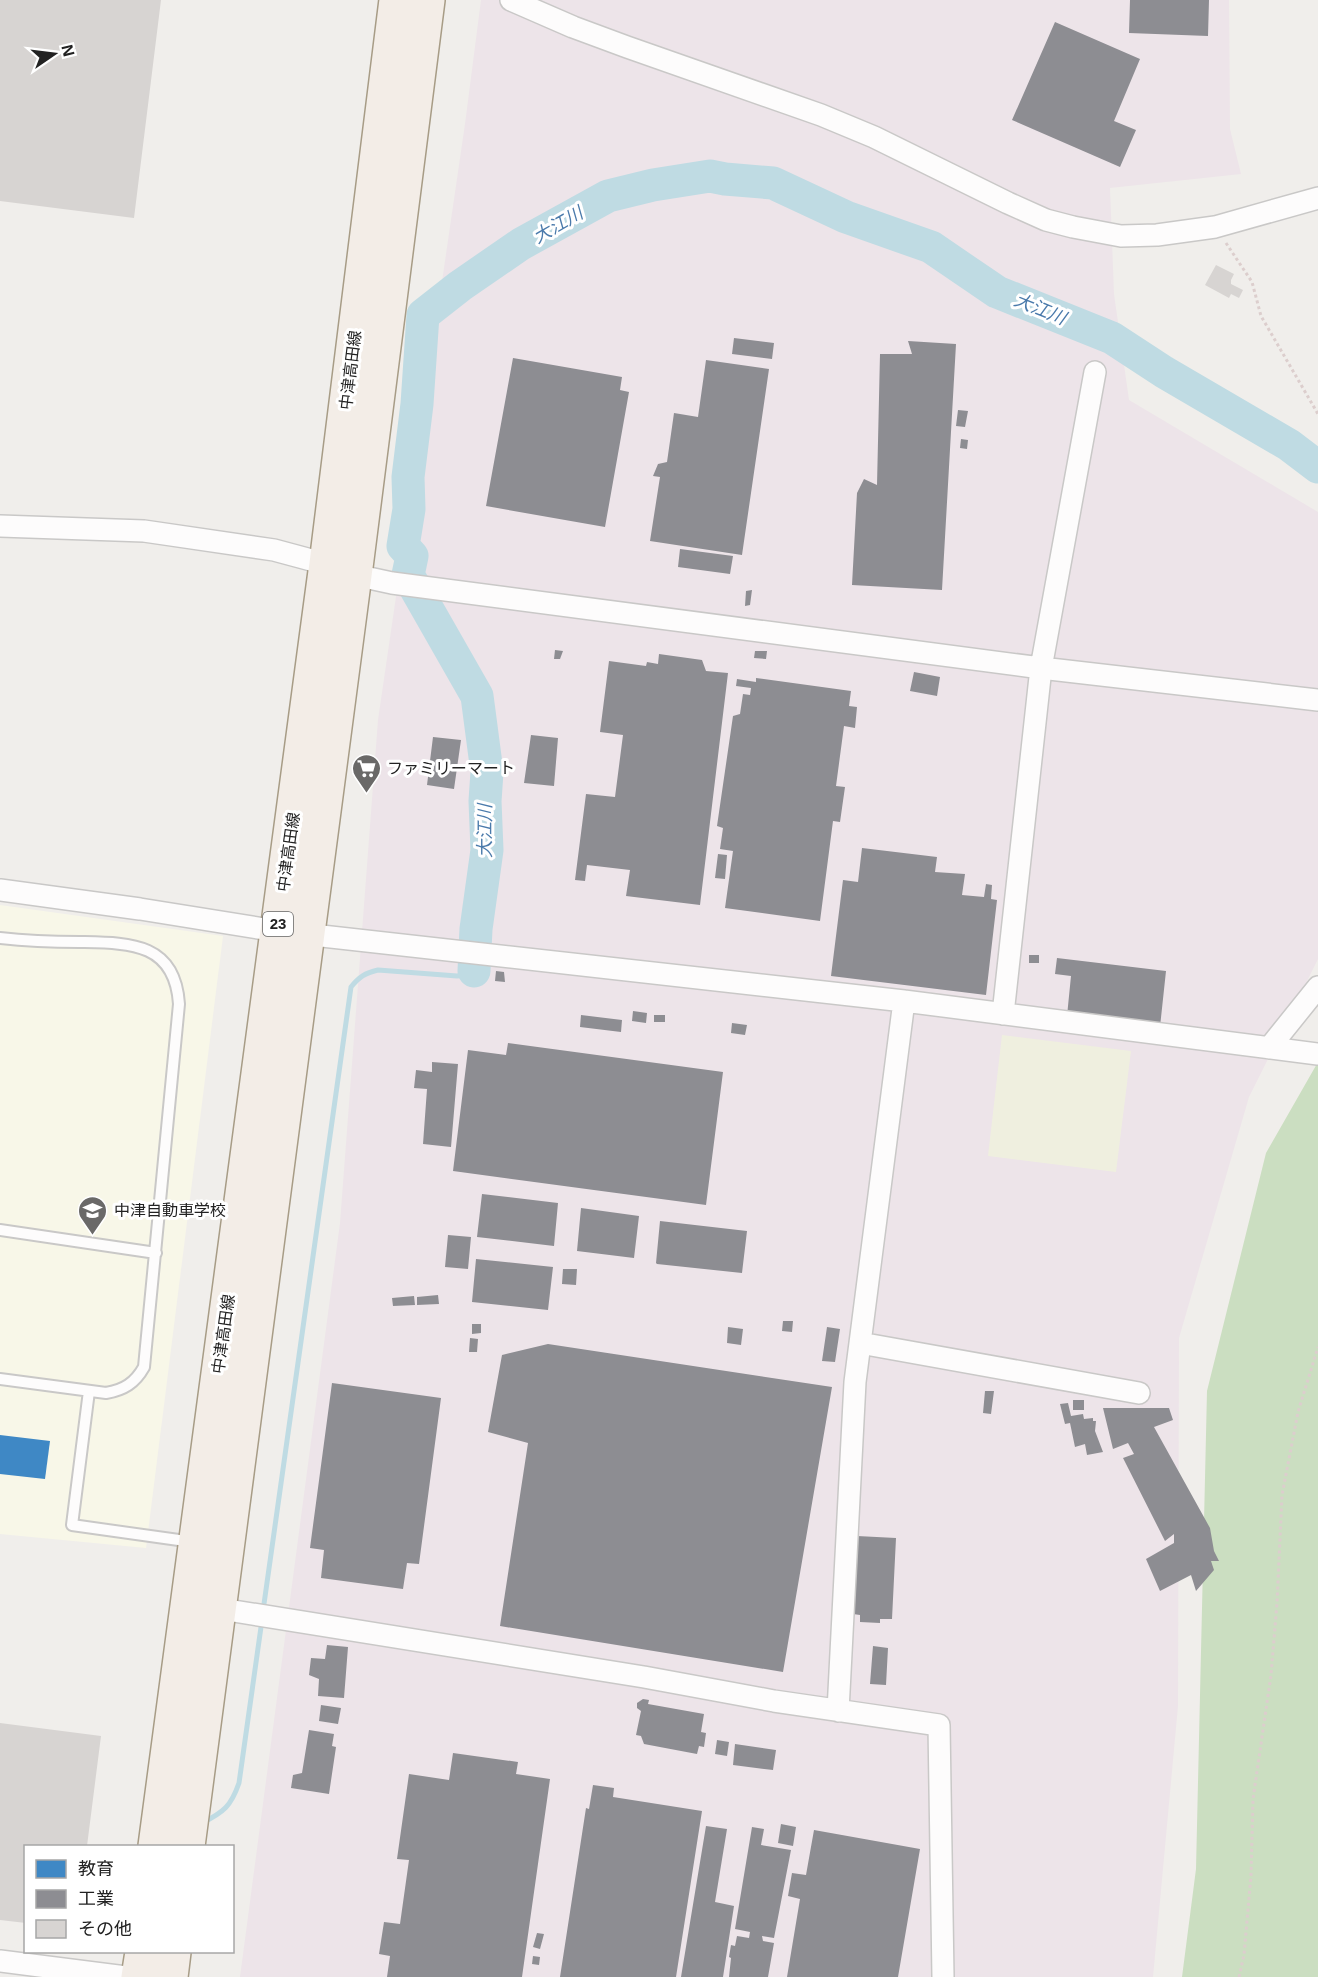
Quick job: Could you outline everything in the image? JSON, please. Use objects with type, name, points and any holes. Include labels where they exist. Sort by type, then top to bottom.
[{"type":"main road","name":"中津高田線","points":[[340,569],[396,0]]},
{"type":"main road","name":"中津高田線","points":[[155,1845],[188,1604],[212,1544],[340,569],[428,0]]},
{"type":"main road","name":"中津高田線","points":[[188,1845],[220,1609],[212,1544]]},
{"type":"main road","points":[[138,1977],[142,1953]]},
{"type":"main road","points":[[171,1977],[174,1953]]},
{"type":"street","points":[[511,0],[573,27],[821,115],[874,137],[1046,220],[1073,227],[1121,236],[1157,235],[1215,227],[1318,198]]},
{"type":"street","points":[[1003,1014],[1041,668],[1095,372]]},
{"type":"street","points":[[0,526],[144,531],[274,550],[404,585],[1041,668],[1318,700]]},
{"type":"street","points":[[0,890],[292,933],[904,1001],[1318,1054]]},
{"type":"street","points":[[1269,1048],[1318,987]]},
{"type":"street","points":[[838,1711],[854,1394],[904,1001]]},
{"type":"street","points":[[860,1343],[1139,1393]]},
{"type":"street","points":[[188,1604],[644,1677],[838,1711],[939,1725],[943,1977]]},
{"type":"street","points":[[0,1961],[126,1977]]},
{"type":"street","points":[[161,1977],[176,1977]]},
{"type":"lane","points":[[0,938],[136,946],[156,954],[163,960],[176,980],[178,990],[178,1015],[144,1368],[138,1377],[124,1388],[106,1393],[0,1379]]},
{"type":"lane","points":[[0,1230],[156,1253]]},
{"type":"lane","points":[[89,1390],[72,1526],[212,1544]]},
{"type":"path","points":[[1215,227],[1252,282],[1261,316],[1318,414]]},
{"type":"path","points":[[1239,1977],[1244,1955],[1251,1885],[1253,1799],[1271,1675],[1282,1495],[1298,1412],[1318,1347]]},
{"type":"shaded area","points":[[481,0],[1229,0],[1230,129],[1241,174],[1110,188],[1114,294],[1129,400],[1318,512],[1318,959],[1249,1097],[1179,1338],[1178,1706],[1153,1977],[240,1977],[340,1223],[378,720]]},
{"type":"shaded area","name":"中津自動車学校","points":[[0,905],[223,936],[146,1548],[0,1534]]},
{"type":"green space","points":[[1002,1035],[1131,1051],[1116,1172],[988,1156]]},
{"type":"green space","points":[[1318,1062],[1318,1977],[1182,1977],[1196,1869],[1207,1391],[1266,1153]]},
{"type":"building: 教育","points":[[0,1435],[50,1441],[45,1479],[0,1474]]},
{"type":"building: 工業","points":[[1130,0],[1209,0],[1208,36],[1129,33]]},
{"type":"building: 工業","points":[[1055,22],[1140,59],[1114,121],[1136,130],[1120,167],[1012,120]]},
{"type":"building: 工業","points":[[734,338],[774,343],[772,359],[732,354]]},
{"type":"building: 工業","points":[[908,341],[956,344],[942,590],[852,585],[857,493],[864,479],[877,485],[880,354],[912,354]]},
{"type":"building: 工業","points":[[513,358],[622,377],[620,390],[629,392],[605,527],[486,506]]},
{"type":"building: 工業","points":[[706,360],[769,369],[742,555],[650,541],[660,477],[653,476],[658,464],[667,462],[674,413],[698,417]]},
{"type":"building: 工業","points":[[958,410],[968,411],[965,427],[956,426]]},
{"type":"building: 工業","points":[[961,439],[968,440],[967,449],[960,448]]},
{"type":"building: 工業","points":[[680,549],[733,556],[730,574],[678,567]]},
{"type":"building: 工業","points":[[752,590],[750,605],[745,606],[746,591]]},
{"type":"building: 工業","points":[[555,650],[563,651],[560,659],[554,659]]},
{"type":"building: 工業","points":[[755,651],[767,651],[766,659],[754,658]]},
{"type":"building: 工業","points":[[659,654],[702,660],[706,671],[728,673],[700,905],[626,896],[630,870],[587,865],[585,881],[575,880],[586,794],[615,797],[623,735],[600,732],[609,661],[646,666],[647,662],[658,664]]},
{"type":"building: 工業","points":[[914,672],[940,677],[937,696],[910,691]]},
{"type":"building: 工業","points":[[756,678],[851,691],[849,706],[857,707],[855,728],[844,726],[836,786],[845,787],[840,822],[833,821],[820,921],[725,908],[733,851],[720,849],[723,828],[717,826],[733,716],[740,714],[743,694],[750,695],[751,688],[736,686],[737,679],[756,682]]},
{"type":"building: 工業","points":[[531,735],[558,738],[554,786],[524,783]]},
{"type":"building: 工業","points":[[433,737],[461,740],[454,789],[427,785]]},
{"type":"building: 工業","points":[[862,848],[937,857],[935,872],[965,874],[962,895],[984,897],[986,884],[992,885],[991,899],[997,900],[986,995],[831,976],[843,880],[858,882]]},
{"type":"building: 工業","points":[[718,854],[727,855],[725,879],[715,878]]},
{"type":"building: 工業","points":[[1029,955],[1039,955],[1039,963],[1029,963]]},
{"type":"building: 工業","points":[[1057,958],[1166,971],[1160,1027],[1067,1016],[1071,976],[1055,974]]},
{"type":"building: 工業","points":[[496,971],[504,972],[505,982],[495,981]]},
{"type":"building: 工業","points":[[633,1011],[647,1013],[646,1023],[632,1021]]},
{"type":"building: 工業","points":[[581,1015],[622,1020],[621,1032],[580,1027]]},
{"type":"building: 工業","points":[[654,1015],[665,1015],[665,1022],[654,1022]]},
{"type":"building: 工業","points":[[732,1023],[747,1025],[745,1035],[731,1033]]},
{"type":"building: 工業","points":[[508,1043],[723,1072],[706,1205],[453,1171],[468,1050],[506,1055]]},
{"type":"building: 工業","points":[[432,1062],[458,1064],[451,1147],[423,1144],[427,1089],[414,1088],[416,1070],[432,1072]]},
{"type":"building: 工業","points":[[482,1194],[558,1203],[554,1246],[477,1237]]},
{"type":"building: 工業","points":[[581,1208],[639,1216],[634,1258],[577,1251]]},
{"type":"building: 工業","points":[[660,1221],[747,1231],[742,1273],[657,1264]]},
{"type":"building: 工業","points":[[448,1235],[471,1237],[468,1269],[445,1267]]},
{"type":"building: 工業","points":[[476,1259],[553,1267],[548,1310],[472,1302]]},
{"type":"building: 工業","points":[[563,1269],[577,1269],[576,1285],[562,1284]]},
{"type":"building: 工業","points":[[438,1295],[439,1304],[417,1305],[417,1297]]},
{"type":"building: 工業","points":[[414,1296],[415,1305],[393,1306],[392,1298]]},
{"type":"building: 工業","points":[[783,1321],[793,1321],[792,1332],[782,1331]]},
{"type":"building: 工業","points":[[472,1324],[481,1324],[481,1333],[472,1334]]},
{"type":"building: 工業","points":[[728,1327],[743,1329],[741,1345],[727,1343]]},
{"type":"building: 工業","points":[[827,1327],[840,1329],[835,1362],[822,1361]]},
{"type":"building: 工業","points":[[470,1338],[478,1339],[477,1352],[469,1352]]},
{"type":"building: 工業","points":[[548,1344],[832,1387],[783,1672],[500,1626],[528,1443],[488,1432],[502,1355]]},
{"type":"building: 工業","points":[[332,1383],[441,1398],[419,1564],[407,1563],[403,1589],[321,1578],[324,1550],[310,1548]]},
{"type":"building: 工業","points":[[985,1391],[994,1391],[991,1414],[983,1413]]},
{"type":"building: 工業","points":[[1073,1400],[1084,1400],[1084,1410],[1073,1410]]},
{"type":"building: 工業","points":[[1068,1403],[1071,1416],[1083,1414],[1084,1419],[1093,1418],[1093,1421],[1096,1421],[1095,1431],[1103,1452],[1087,1455],[1085,1444],[1075,1447],[1070,1423],[1065,1424],[1060,1404]]},
{"type":"building: 工業","points":[[1103,1408],[1169,1408],[1173,1420],[1154,1427],[1210,1528],[1214,1551],[1219,1561],[1211,1561],[1214,1570],[1196,1591],[1191,1575],[1160,1591],[1146,1559],[1174,1543],[1174,1534],[1165,1541],[1123,1458],[1134,1454],[1128,1443],[1113,1449]]},
{"type":"building: 工業","points":[[857,1536],[896,1538],[892,1619],[880,1619],[880,1623],[860,1622],[860,1615],[853,1614]]},
{"type":"building: 工業","points":[[327,1645],[348,1647],[344,1698],[318,1696],[319,1679],[309,1675],[311,1658],[325,1659]]},
{"type":"building: 工業","points":[[873,1646],[888,1648],[886,1685],[870,1684]]},
{"type":"building: 工業","points":[[643,1699],[649,1700],[648,1704],[704,1714],[701,1732],[706,1733],[704,1747],[699,1746],[697,1754],[644,1744],[641,1736],[636,1735],[641,1711],[637,1708],[637,1703]]},
{"type":"building: 工業","points":[[321,1705],[341,1708],[338,1724],[319,1721]]},
{"type":"building: 工業","points":[[309,1730],[334,1734],[332,1746],[336,1747],[329,1794],[291,1788],[293,1775],[302,1773]]},
{"type":"building: 工業","points":[[717,1740],[729,1742],[727,1756],[715,1754]]},
{"type":"building: 工業","points":[[735,1744],[776,1750],[773,1770],[733,1765]]},
{"type":"building: 工業","points":[[453,1753],[518,1762],[516,1774],[550,1779],[522,1977],[387,1977],[390,1956],[379,1954],[384,1922],[400,1924],[409,1860],[397,1859],[409,1774],[449,1780]]},
{"type":"building: 工業","points":[[593,1785],[614,1788],[613,1797],[702,1811],[676,1977],[560,1977],[586,1808],[589,1809]]},
{"type":"building: 工業","points":[[781,1824],[796,1827],[793,1846],[778,1843]]},
{"type":"building: 工業","points":[[706,1826],[727,1829],[715,1902],[734,1906],[723,1977],[681,1977]]},
{"type":"building: 工業","points":[[752,1827],[764,1829],[761,1845],[791,1850],[774,1938],[762,1936],[763,1941],[774,1943],[768,1977],[729,1977],[731,1945],[735,1946],[737,1936],[749,1938],[750,1932],[735,1929]]},
{"type":"building: 工業","points":[[814,1830],[920,1849],[898,1977],[787,1977],[800,1899],[788,1896],[792,1873],[806,1875]]},
{"type":"building: 工業","points":[[537,1933],[544,1934],[540,1949],[533,1947]]},
{"type":"building: 工業","points":[[533,1956],[540,1957],[539,1965],[532,1964]]},
{"type":"building: その他","points":[[0,0],[161,0],[134,218],[0,201]]},
{"type":"building: その他","points":[[1216,265],[1234,274],[1231,284],[1243,290],[1239,298],[1231,294],[1229,298],[1205,285]]},
{"type":"building: その他","points":[[0,1723],[101,1736],[87,1845],[24,1845],[24,1923],[0,1920]]},
{"type":"waterway","name":"大江川","points":[[474,971],[476,929],[487,850],[485,801],[487,772],[477,696],[408,575],[412,556],[403,546],[409,509],[408,477],[417,404],[423,315],[521,244],[608,196],[653,185],[710,176],[773,183],[846,217],[931,247],[997,292],[1112,338],[1164,372],[1289,445],[1318,467]]},
{"type":"waterway","points":[[263,1611],[351,987],[363,976],[378,970],[457,976],[468,975],[474,971]]},
{"type":"waterway","points":[[202,1823],[226,1807],[239,1783],[262,1620]]},
{"type":"place","name":"ファミリーマート","points":[[366,794]]},
{"type":"place","name":"中津自動車学校","points":[[93,1236]]}]
